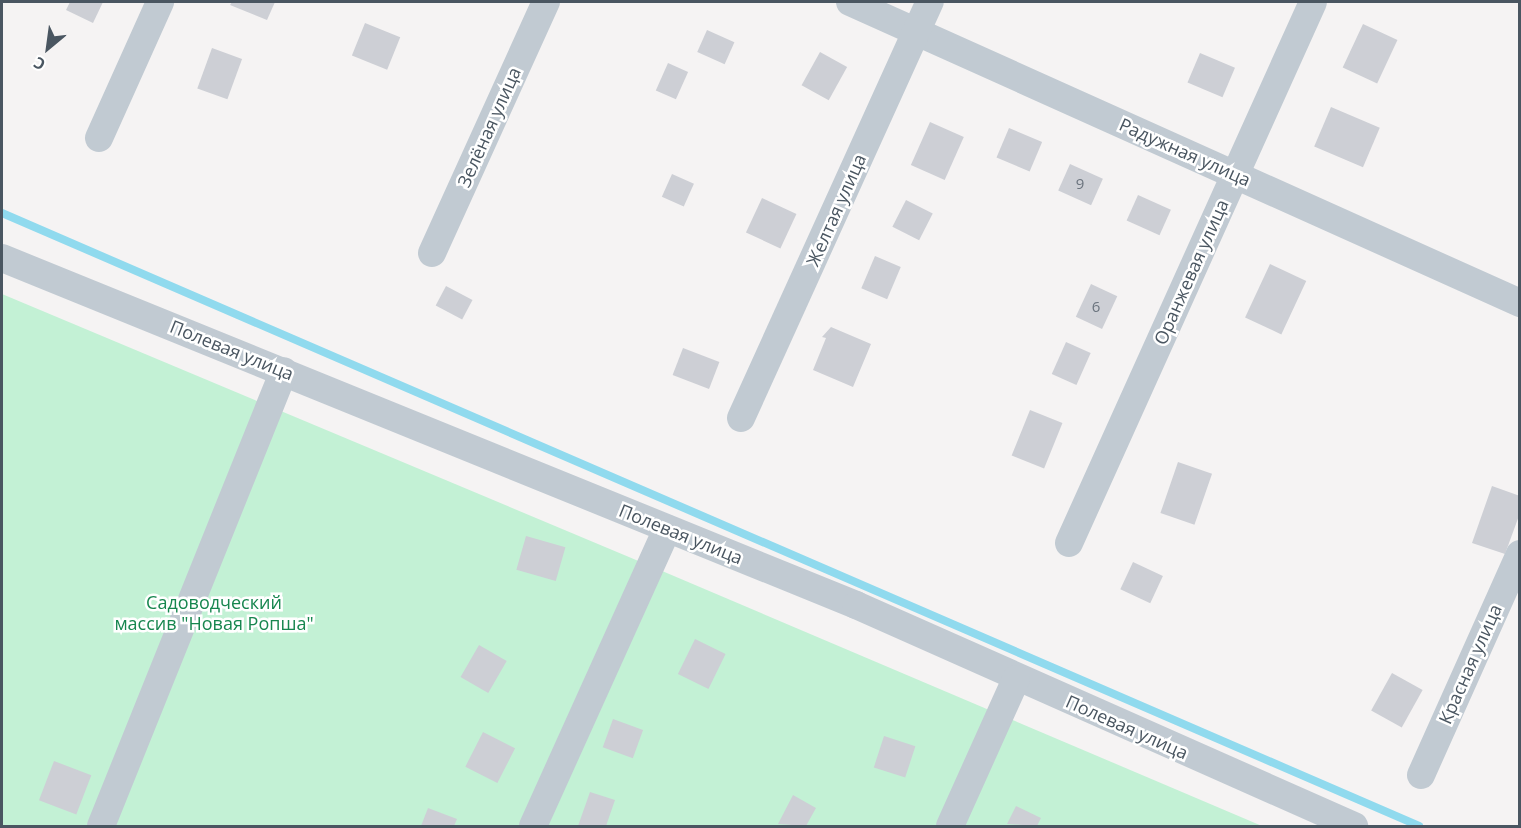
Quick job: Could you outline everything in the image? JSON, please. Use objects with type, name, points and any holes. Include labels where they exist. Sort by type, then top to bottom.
[{"type":"street","points":[[99,138],[160,2]]},
{"type":"street","name":"Зелёная улица","points":[[432,253],[546,2]]},
{"type":"street","name":"Радужная улица","points":[[850,2],[1520,303]]},
{"type":"street","name":"Желтая улица","points":[[741,418],[930,2]]},
{"type":"street","name":"Оранжевая улица","points":[[1069,543],[1313,2]]},
{"type":"street","name":"Полевая улица","points":[[2,258],[856,604],[1016,679],[1354,826]]},
{"type":"street","points":[[101,826],[284,371]]},
{"type":"street","points":[[533,826],[667,529]]},
{"type":"street","name":"Красная улица","points":[[1421,775],[1520,554]]},
{"type":"street","points":[[950,826],[1016,679]]},
{"type":"green space","name":"Садоводческий массив \"Новая Ропша\"","points":[[2,294],[648,565],[1262,826],[2,826]]},
{"type":"building","points":[[70,2],[103,2],[93,23],[66,10]]},
{"type":"building","points":[[232,2],[275,2],[267,20],[230,5]]},
{"type":"building","points":[[365,23],[400,37],[387,70],[352,55]]},
{"type":"building","points":[[1363,24],[1397,40],[1377,84],[1343,68]]},
{"type":"building","points":[[707,30],[734,42],[725,64],[697,52]]},
{"type":"building","points":[[212,48],[242,59],[227,99],[197,88]]},
{"type":"building","points":[[820,52],[847,67],[829,100],[802,85]]},
{"type":"building","points":[[1200,53],[1235,68],[1222,97],[1187,82]]},
{"type":"building","points":[[668,63],[688,72],[676,99],[656,90]]},
{"type":"building","points":[[1331,107],[1380,128],[1363,167],[1314,147]]},
{"type":"building","points":[[930,122],[964,137],[945,180],[911,165]]},
{"type":"building","points":[[1009,128],[1042,142],[1030,172],[996,157]]},
{"type":"building","points":[[1070,164],[1103,179],[1091,205],[1058,190]]},
{"type":"building","points":[[672,174],[694,184],[684,207],[662,197]]},
{"type":"building","points":[[1138,195],[1171,210],[1159,235],[1127,221]]},
{"type":"building","points":[[762,198],[796,214],[780,248],[746,232]]},
{"type":"building","points":[[906,200],[933,214],[919,240],[892,227]]},
{"type":"building","points":[[875,256],[901,267],[887,299],[861,288]]},
{"type":"building","points":[[1270,264],[1306,281],[1281,334],[1245,317]]},
{"type":"building","points":[[1091,284],[1117,296],[1102,329],[1076,317]]},
{"type":"building","points":[[446,286],[472,300],[462,320],[436,305]]},
{"type":"building","points":[[831,327],[871,344],[853,387],[813,370],[826,338],[822,337]]},
{"type":"building","points":[[1066,342],[1091,353],[1076,385],[1052,374]]},
{"type":"building","points":[[683,348],[719,362],[709,389],[673,375]]},
{"type":"building","points":[[1030,410],[1062,423],[1044,469],[1012,455]]},
{"type":"building","points":[[1178,462],[1212,474],[1194,525],[1160,513]]},
{"type":"building","points":[[1492,486],[1520,496],[1520,513],[1505,554],[1472,543]]},
{"type":"building","points":[[526,536],[565,547],[556,581],[516,570]]},
{"type":"building","points":[[1133,562],[1163,576],[1150,603],[1120,589]]},
{"type":"building","points":[[695,639],[726,654],[708,689],[678,674]]},
{"type":"building","points":[[479,645],[507,661],[488,693],[460,677]]},
{"type":"building","points":[[1392,673],[1423,690],[1402,728],[1371,711]]},
{"type":"building","points":[[613,719],[643,730],[633,758],[603,747]]},
{"type":"building","points":[[483,732],[515,748],[497,783],[465,767]]},
{"type":"building","points":[[884,736],[915,746],[905,778],[874,767]]},
{"type":"building","points":[[54,761],[91,775],[76,815],[39,800]]},
{"type":"building","points":[[590,792],[615,800],[606,826],[578,826]]},
{"type":"building","points":[[793,795],[816,808],[806,826],[778,824]]},
{"type":"building","points":[[1016,806],[1041,818],[1037,826],[1007,824]]},
{"type":"building","points":[[428,808],[457,819],[454,826],[421,826]]},
{"type":"waterway","points":[[2,213],[1419,826]]}]
